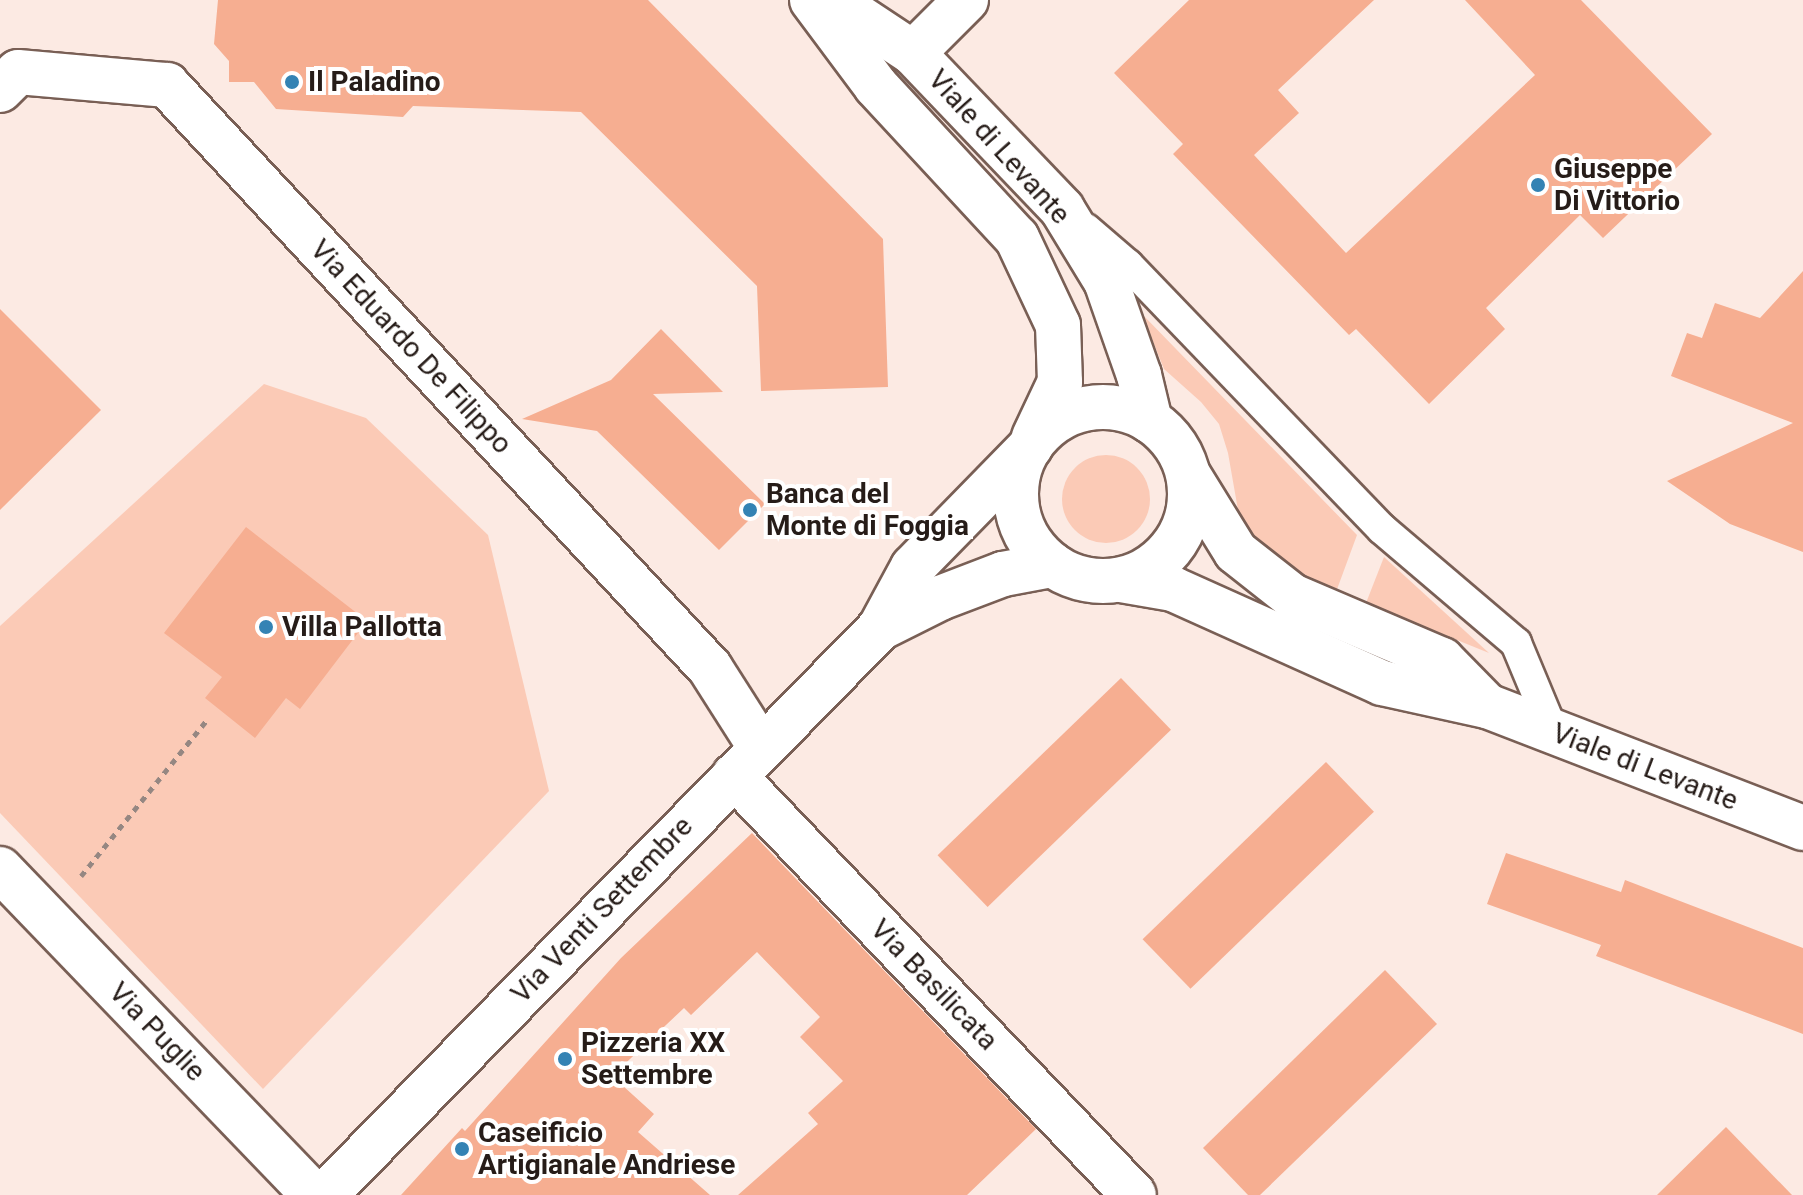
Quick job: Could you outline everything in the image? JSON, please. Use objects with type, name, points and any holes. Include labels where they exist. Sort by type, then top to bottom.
[{"type":"street","name":"Viale di Levante","points":[[812,0],[876,86],[1017,238],[1058,325],[1060,382],[1030,447]]},
{"type":"street","name":"Viale di Levante","points":[[833,0],[913,53],[1062,209],[1106,281],[1139,375],[1150,421]]},
{"type":"street","points":[[913,53],[966,0]]},
{"type":"street","name":"Via Eduardo De Filippo","points":[[0,90],[18,72],[167,85],[710,668],[748,762]]},
{"type":"street","points":[[1099,407],[1126,410],[1150,421],[1168,436],[1189,476],[1189,503],[1183,530],[1168,553],[1147,569],[1121,580],[1074,576],[1052,565],[1034,546],[1020,523],[1016,497],[1018,471],[1030,447],[1048,427],[1071,413],[1099,407]]},
{"type":"street","name":"Via Venti Settembre","points":[[325,1195],[880,628],[913,567],[1030,447]]},
{"type":"street","name":"Viale di Levante","points":[[1189,476],[1236,552],[1292,596],[1442,660],[1487,706]]},
{"type":"street","name":"Via Venti Settembre","points":[[880,628],[940,598],[1003,574],[1052,565]]},
{"type":"street","name":"Viale di Levante","points":[[1121,580],[1173,589],[1382,683],[1487,706],[1803,828]]},
{"type":"street","name":"Via Basilicata","points":[[748,762],[1134,1195]]},
{"type":"street","name":"Via Puglie","points":[[0,869],[314,1195]]},
{"type":"lane","points":[[1062,209],[1128,265],[1382,529],[1516,643],[1553,732]]},
{"type":"path","points":[[44,914],[72,887],[206,721]]},
{"type":"shaded area","points":[[1142,314],[1357,535],[1336,592],[1304,578],[1263,548],[1247,529],[1238,510],[1228,453],[1219,424],[1201,402],[1164,369]]},
{"type":"shaded area","points":[[264,384],[366,418],[488,535],[549,791],[263,1089],[0,813],[0,626]]},
{"type":"shaded area","points":[[1106,455],[1131,462],[1143,474],[1150,499],[1143,524],[1131,536],[1106,543],[1081,536],[1069,524],[1062,499],[1069,474],[1081,462]]},
{"type":"shaded area","points":[[1384,557],[1489,653],[1366,603]]},
{"type":"building","points":[[218,0],[648,0],[883,239],[888,387],[761,391],[757,286],[581,112],[413,106],[403,117],[276,109],[254,82],[229,82],[229,61],[214,44]]},
{"type":"building","name":"Giuseppe Di Vittorio","points":[[1189,0],[1374,0],[1278,90],[1299,113],[1254,155],[1346,253],[1535,75],[1465,0],[1581,0],[1712,134],[1603,238],[1580,215],[1486,308],[1505,329],[1429,404],[1356,329],[1349,335],[1173,154],[1183,144],[1114,73]]},
{"type":"building","points":[[1803,271],[1803,552],[1730,524],[1667,481],[1793,423],[1671,376],[1687,333],[1702,338],[1715,303],[1760,318]]},
{"type":"building","points":[[0,309],[101,410],[0,510]]},
{"type":"building","points":[[661,329],[723,392],[653,394],[765,504],[719,550],[597,431],[522,419],[611,380]]},
{"type":"building","name":"Villa Pallotta","points":[[246,527],[367,621],[300,709],[286,698],[255,738],[205,698],[222,677],[164,633]]},
{"type":"building","points":[[1121,678],[1171,730],[988,907],[938,855]]},
{"type":"building","points":[[1326,762],[1374,812],[1190,989],[1143,939]]},
{"type":"building","points":[[752,833],[1036,1129],[967,1195],[738,1195],[818,1124],[808,1113],[843,1081],[800,1037],[820,1017],[757,952],[691,1015],[684,1008],[612,1076],[654,1114],[638,1132],[710,1195],[401,1195],[462,1128],[465,1131],[621,958]]},
{"type":"building","points":[[1506,853],[1621,892],[1625,880],[1803,948],[1803,1034],[1596,956],[1601,945],[1487,904]]},
{"type":"building","points":[[1385,970],[1437,1024],[1260,1195],[1248,1195],[1203,1148]]},
{"type":"building","points":[[1726,1127],[1792,1195],[1657,1195]]},
{"type":"place","name":"Il Paladino","points":[[292,82]]},
{"type":"place","name":"Giuseppe Di Vittorio","points":[[1538,185]]},
{"type":"place","name":"Banca del Monte di Foggia","points":[[750,510]]},
{"type":"place","name":"Villa Pallotta","points":[[266,627]]},
{"type":"place","name":"Pizzeria XX Settembre","points":[[565,1059]]},
{"type":"place","name":"Caseificio Artigianale Andriese","points":[[462,1149]]}]
